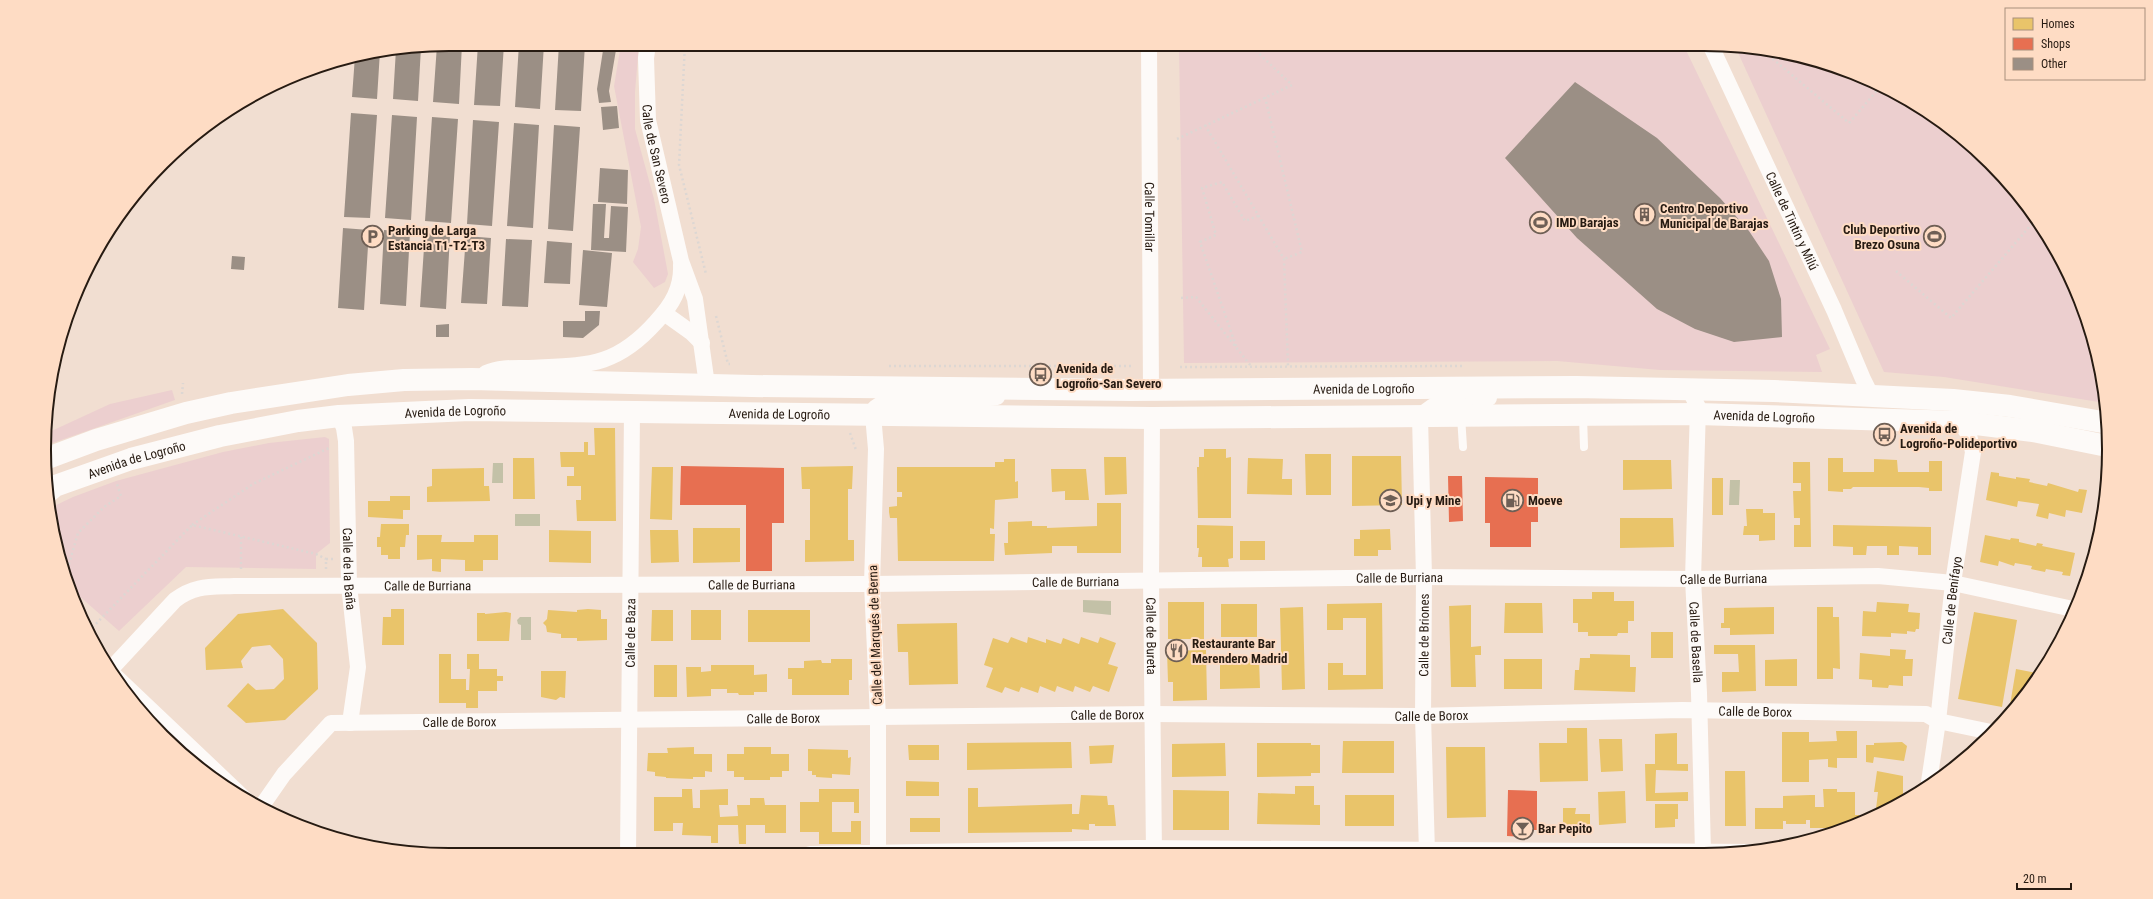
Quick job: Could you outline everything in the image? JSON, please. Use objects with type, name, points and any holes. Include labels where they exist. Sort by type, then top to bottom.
[{"type":"main road","name":"Avenida de Logroño","points":[[51,457],[96,440],[144,425],[186,413],[231,403],[348,385],[404,380],[472,379],[707,385],[1151,390],[1171,388],[1576,387],[1875,396],[1953,400],[2010,406],[2101,422]]},
{"type":"main road","points":[[632,411],[634,403],[640,400],[700,399],[707,391],[707,385]]},
{"type":"main road","points":[[1151,390],[1152,418]]},
{"type":"main road","name":"Avenida de Logroño","points":[[53,488],[112,466],[154,453],[228,434],[298,421],[339,416],[462,411],[632,411],[873,416],[1152,418],[1698,414],[1960,422],[2033,431],[2102,445]]},
{"type":"street","name":"Calle de San Severo","points":[[647,51],[646,66],[648,120],[681,261],[695,299],[707,385]]},
{"type":"street","name":"Calle Tomillar","points":[[1149,51],[1151,390]]},
{"type":"street","name":"Calle de Tintín y Milú","points":[[1713,51],[1831,303],[1869,392],[1875,396]]},
{"type":"street","name":"Calle de San Severo","points":[[664,312],[673,300],[680,286],[681,261]]},
{"type":"street","points":[[664,312],[688,330],[702,343]]},
{"type":"street","name":"Avenida de Logroño","points":[[472,379],[491,371],[503,369],[590,364],[606,360],[633,343],[664,312]]},
{"type":"street","name":"Avenida de Logroño","points":[[1420,417],[1436,403],[1444,401],[1559,396],[1568,393],[1576,387]]},
{"type":"street","name":"Avenida de Logroño","points":[[873,416],[875,408],[884,402],[979,399],[998,396],[1013,389]]},
{"type":"street","name":"Calle de Basella","points":[[1685,390],[1696,401],[1698,414],[1693,579],[1700,711],[1703,848]]},
{"type":"street","name":"Calle de Baza","points":[[628,848],[632,411]]},
{"type":"street","name":"Calle de la Baña","points":[[339,416],[344,428],[346,441],[350,585],[358,667],[350,723]]},
{"type":"street","name":"Calle del Marqués de Berna","points":[[873,416],[876,449],[872,584],[878,718],[878,848]]},
{"type":"street","name":"Calle de Briones","points":[[1420,417],[1424,577],[1423,716],[1427,848]]},
{"type":"street","name":"Calle de Bureta","points":[[1152,418],[1151,579],[1154,848]]},
{"type":"street","name":"Calle de Benifayo","points":[[1930,778],[1938,721],[1953,583],[1973,452],[1969,435],[1960,422]]},
{"type":"street","name":"Calle de Burriana","points":[[115,666],[175,600],[187,591],[200,587],[350,585],[872,584],[1151,579],[1424,577],[1693,579],[1878,576],[1953,583],[2069,608]]},
{"type":"street","points":[[137,696],[220,775]]},
{"type":"street","name":"Calle de Borox","points":[[264,802],[284,774],[331,723],[628,721],[1153,714],[1423,716],[1700,711],[1926,714],[1938,721],[1985,731]]},
{"type":"lane","points":[[1584,415],[1584,447]]},
{"type":"lane","points":[[1461,416],[1462,447]]},
{"type":"path","points":[[685,51],[679,165],[707,279]]},
{"type":"path","points":[[1177,139],[1292,85],[1256,51]]},
{"type":"path","points":[[1771,57],[1850,123],[1876,90]]},
{"type":"path","points":[[1264,97],[1302,252],[1284,259]]},
{"type":"path","points":[[1204,125],[1284,259],[1288,366]]},
{"type":"path","points":[[1236,346],[1200,242],[1216,235],[1202,188],[1222,182],[1245,221],[1258,216]]},
{"type":"path","points":[[1896,272],[1951,318],[2032,224]]},
{"type":"path","points":[[1181,298],[1196,297],[1251,366]]},
{"type":"path","points":[[715,310],[728,364],[734,364]]},
{"type":"path","points":[[881,366],[1136,366]]},
{"type":"path","points":[[182,398],[183,383]]},
{"type":"path","points":[[93,627],[192,525],[253,484],[329,448],[333,443]]},
{"type":"path","points":[[68,565],[78,533],[104,507],[121,496],[116,481]]},
{"type":"path","points":[[192,525],[316,554],[326,559],[337,559]]},
{"type":"path","points":[[240,586],[241,537]]},
{"type":"path","points":[[325,574],[326,559]]},
{"type":"shaded area","points":[[620,51],[638,51],[635,92],[635,129],[654,199],[668,274],[665,282],[654,288],[633,262],[638,249],[641,227],[614,86]]},
{"type":"shaded area","name":"IMD Barajas","points":[[1179,51],[1686,51],[1830,349],[1816,355],[1822,372],[1660,370],[1557,361],[1184,363]]},
{"type":"shaded area","name":"Club Deportivo Brezo Osuna","points":[[1738,53],[1756,54],[1807,65],[1832,72],[1880,92],[1903,104],[1946,133],[1985,168],[2020,207],[2049,250],[2061,273],[2081,321],[2094,372],[2099,402],[1944,377],[1884,372]]},
{"type":"shaded area","points":[[172,390],[175,400],[51,443],[52,431],[110,404]]},
{"type":"shaded area","points":[[325,437],[329,439],[330,543],[316,554],[316,569],[186,567],[119,631],[79,595],[65,553],[55,506],[73,497],[116,481],[223,452],[269,443]]},
{"type":"shaded area","points":[[493,463],[503,463],[503,483],[492,483]]},
{"type":"shaded area","points":[[1730,480],[1740,480],[1739,505],[1729,505]]},
{"type":"shaded area","points":[[515,514],[540,514],[540,526],[515,526]]},
{"type":"shaded area","points":[[1083,600],[1111,601],[1111,615],[1083,612]]},
{"type":"shaded area","points":[[520,617],[531,617],[531,640],[521,640],[521,625],[518,624],[517,620]]},
{"type":"building: Homes","points":[[594,428],[615,428],[616,521],[577,521],[576,500],[581,500],[581,486],[567,486],[567,476],[574,476],[574,467],[561,467],[560,452],[584,452],[584,442],[588,442],[588,455],[595,455]]},
{"type":"building: Homes","points":[[1204,449],[1226,449],[1226,458],[1231,457],[1231,518],[1198,518],[1197,467],[1199,467],[1199,457],[1204,457]]},
{"type":"building: Homes","points":[[1305,454],[1331,454],[1331,495],[1306,495]]},
{"type":"building: Homes","points":[[1352,456],[1401,456],[1402,505],[1352,506]]},
{"type":"building: Homes","points":[[1104,457],[1126,457],[1127,494],[1105,495]]},
{"type":"building: Homes","points":[[513,458],[534,458],[535,499],[513,499]]},
{"type":"building: Homes","points":[[1248,458],[1283,459],[1282,479],[1292,479],[1292,495],[1247,494]]},
{"type":"building: Homes","points":[[1828,458],[1843,458],[1843,472],[1874,472],[1874,459],[1897,460],[1898,472],[1929,472],[1929,461],[1942,461],[1942,491],[1929,491],[1929,488],[1919,487],[1853,487],[1851,489],[1843,489],[1843,492],[1828,491]]},
{"type":"building: Homes","points":[[1004,459],[1015,459],[1015,482],[1018,481],[1018,498],[995,500],[994,529],[990,528],[990,534],[995,534],[994,561],[898,561],[897,518],[890,518],[889,512],[889,507],[897,506],[897,497],[902,497],[902,492],[897,492],[897,467],[995,467],[995,462],[1004,462]]},
{"type":"building: Homes","points":[[1623,460],[1671,460],[1672,489],[1623,490]]},
{"type":"building: Homes","points":[[1793,462],[1810,462],[1811,547],[1794,547],[1794,525],[1800,525],[1800,518],[1794,518],[1793,491],[1801,491],[1801,483],[1793,483]]},
{"type":"building: Homes","points":[[853,466],[852,489],[848,489],[848,540],[854,540],[854,561],[805,562],[805,540],[810,540],[810,489],[802,489],[801,467]]},
{"type":"building: Homes","points":[[652,467],[673,467],[672,520],[650,519]]},
{"type":"building: Homes","points":[[484,468],[484,486],[489,486],[490,501],[427,502],[427,487],[432,486],[432,469]]},
{"type":"building: Homes","points":[[1051,469],[1086,469],[1089,500],[1065,500],[1065,491],[1052,492]]},
{"type":"building: Homes","points":[[1991,472],[1999,473],[1999,476],[2016,479],[2016,477],[2030,479],[2029,482],[2047,486],[2048,483],[2078,492],[2079,489],[2087,490],[2082,513],[2066,510],[2065,517],[2049,513],[2048,519],[2036,516],[2039,504],[2018,501],[2017,507],[1986,500]]},
{"type":"building: Homes","points":[[1712,478],[1723,478],[1723,515],[1712,515]]},
{"type":"building: Homes","points":[[390,496],[410,496],[410,510],[403,510],[403,519],[368,517],[368,501],[390,501]]},
{"type":"building: Homes","points":[[1097,503],[1121,503],[1121,553],[1077,553],[1077,546],[1052,546],[1052,553],[1005,555],[1004,543],[1008,543],[1008,522],[1032,521],[1032,526],[1047,526],[1047,528],[1097,526]]},
{"type":"building: Homes","points":[[1746,509],[1763,509],[1763,513],[1775,513],[1775,540],[1759,541],[1759,535],[1743,535],[1744,526],[1747,526]]},
{"type":"building: Homes","points":[[1620,518],[1673,518],[1674,547],[1620,548]]},
{"type":"building: Homes","points":[[381,524],[409,524],[409,535],[406,535],[405,547],[400,547],[400,559],[388,559],[388,555],[381,555],[381,547],[377,547],[377,537],[380,537]]},
{"type":"building: Homes","points":[[1197,525],[1233,526],[1233,558],[1228,559],[1229,567],[1202,567],[1202,557],[1198,557],[1199,548],[1197,548]]},
{"type":"building: Homes","points":[[1833,525],[1931,527],[1931,555],[1918,555],[1918,547],[1899,546],[1899,555],[1887,555],[1887,546],[1867,546],[1866,555],[1853,555],[1853,547],[1833,546]]},
{"type":"building: Homes","points":[[693,528],[740,528],[740,562],[693,563]]},
{"type":"building: Homes","points":[[1390,529],[1391,550],[1378,550],[1378,556],[1354,556],[1354,539],[1360,539],[1360,530]]},
{"type":"building: Homes","points":[[549,530],[591,531],[591,563],[549,562]]},
{"type":"building: Homes","points":[[650,530],[678,530],[679,562],[651,563]]},
{"type":"building: Homes","points":[[417,535],[442,535],[441,542],[474,542],[474,535],[498,535],[498,560],[483,560],[483,571],[465,571],[465,560],[441,559],[441,572],[432,571],[432,559],[417,560]]},
{"type":"building: Homes","points":[[1985,535],[2010,540],[2011,538],[2019,539],[2019,542],[2036,546],[2037,543],[2043,544],[2042,546],[2075,553],[2070,576],[2062,575],[2063,572],[2046,569],[2045,572],[2031,569],[2032,566],[2015,563],[2014,566],[1999,561],[1998,566],[1980,562]]},
{"type":"building: Homes","points":[[1240,541],[1265,541],[1265,560],[1240,560]]},
{"type":"building: Homes","points":[[1592,592],[1614,592],[1614,601],[1634,601],[1634,621],[1628,621],[1628,633],[1618,633],[1617,636],[1588,636],[1588,632],[1578,632],[1578,623],[1573,623],[1573,599],[1592,599]]},
{"type":"building: Homes","points":[[1168,602],[1204,602],[1204,639],[1168,639]]},
{"type":"building: Homes","points":[[1877,602],[1909,604],[1908,612],[1920,613],[1919,629],[1916,629],[1915,632],[1907,631],[1907,634],[1891,633],[1891,637],[1862,636],[1863,611],[1876,612]]},
{"type":"building: Homes","points":[[1382,603],[1383,689],[1328,690],[1328,663],[1343,663],[1343,675],[1366,675],[1366,618],[1343,618],[1343,630],[1327,630],[1327,604]]},
{"type":"building: Homes","points":[[1505,603],[1542,603],[1543,633],[1504,633]]},
{"type":"building: Homes","points":[[1221,604],[1257,604],[1257,637],[1221,637]]},
{"type":"building: Homes","points":[[1471,605],[1471,647],[1481,646],[1481,655],[1475,655],[1476,687],[1451,687],[1449,606]]},
{"type":"building: Homes","points":[[1303,607],[1305,689],[1282,690],[1280,608]]},
{"type":"building: Homes","points":[[1774,607],[1774,634],[1730,635],[1730,628],[1721,628],[1721,623],[1724,623],[1724,608]]},
{"type":"building: Homes","points":[[1817,607],[1833,607],[1833,617],[1839,617],[1840,669],[1833,668],[1833,679],[1817,679]]},
{"type":"building: Homes","points":[[283,609],[317,643],[318,689],[285,720],[246,723],[227,706],[248,683],[256,690],[274,689],[284,679],[283,659],[270,645],[252,647],[241,661],[243,668],[206,670],[205,648],[238,614]]},
{"type":"building: Homes","points":[[391,609],[404,609],[404,645],[382,645],[383,617],[391,617]]},
{"type":"building: Homes","points":[[548,610],[577,612],[577,610],[601,610],[601,619],[607,619],[607,640],[577,641],[577,638],[561,638],[561,634],[547,632],[546,626],[543,623],[547,619]]},
{"type":"building: Homes","points":[[652,610],[673,610],[673,641],[651,641]]},
{"type":"building: Homes","points":[[691,610],[721,610],[721,640],[691,640]]},
{"type":"building: Homes","points":[[748,610],[810,610],[810,642],[748,642]]},
{"type":"building: Homes","points":[[1974,612],[2017,620],[2002,707],[1958,699]]},
{"type":"building: Homes","points":[[477,613],[485,614],[511,613],[509,641],[477,641]]},
{"type":"building: Homes","points":[[957,623],[958,684],[909,685],[908,652],[898,652],[897,624]]},
{"type":"building: Homes","points":[[1651,632],[1673,632],[1673,658],[1651,658]]},
{"type":"building: Homes","points":[[1011,637],[1027,643],[1028,637],[1046,643],[1046,639],[1061,644],[1063,638],[1079,644],[1081,637],[1098,643],[1100,637],[1116,643],[1108,664],[1118,667],[1109,692],[1093,686],[1090,692],[1075,686],[1073,692],[1057,686],[1055,692],[1040,686],[1038,693],[1021,687],[1019,692],[1005,687],[1002,693],[986,687],[993,668],[984,665],[993,638],[1008,643]]},
{"type":"building: Homes","points":[[1714,645],[1755,645],[1756,691],[1722,692],[1722,672],[1739,672],[1738,654],[1714,654]]},
{"type":"building: Homes","points":[[1890,649],[1906,650],[1905,659],[1913,659],[1912,676],[1903,676],[1903,686],[1889,685],[1888,688],[1872,687],[1872,680],[1859,679],[1860,653],[1890,656]]},
{"type":"building: Homes","points":[[1206,650],[1207,700],[1173,701],[1173,682],[1168,682],[1167,651]]},
{"type":"building: Homes","points":[[439,654],[451,654],[451,679],[466,679],[466,690],[469,690],[470,669],[467,669],[467,654],[479,654],[479,669],[497,669],[497,676],[503,676],[503,681],[497,681],[497,691],[478,691],[478,708],[466,708],[466,703],[439,703]]},
{"type":"building: Homes","points":[[1590,654],[1630,655],[1630,667],[1636,667],[1635,692],[1574,690],[1575,670],[1579,670],[1580,658],[1590,658]]},
{"type":"building: Homes","points":[[1259,658],[1260,688],[1220,689],[1220,659]]},
{"type":"building: Homes","points":[[831,659],[852,659],[852,680],[849,680],[849,695],[792,695],[792,679],[788,679],[788,668],[804,668],[804,661],[821,660],[822,663],[831,663]]},
{"type":"building: Homes","points":[[1504,659],[1542,659],[1542,689],[1504,689]]},
{"type":"building: Homes","points":[[1797,659],[1797,686],[1765,686],[1765,660]]},
{"type":"building: Homes","points":[[654,665],[677,665],[677,697],[654,697]]},
{"type":"building: Homes","points":[[711,665],[754,665],[754,675],[767,674],[767,692],[754,692],[754,695],[739,695],[738,693],[727,693],[727,689],[711,689],[711,696],[687,697],[686,667],[701,667],[701,672],[711,671]]},
{"type":"building: Homes","points":[[2016,669],[2034,673],[2020,692],[2010,703]]},
{"type":"building: Homes","points":[[541,671],[566,671],[565,698],[560,697],[556,700],[541,697]]},
{"type":"building: Homes","points":[[1567,728],[1587,728],[1588,781],[1540,782],[1539,743],[1567,743]]},
{"type":"building: Homes","points":[[1836,731],[1857,731],[1857,758],[1837,758],[1837,768],[1828,767],[1828,759],[1809,760],[1809,782],[1782,782],[1782,732],[1809,732],[1809,742],[1837,741]]},
{"type":"building: Homes","points":[[1677,733],[1677,764],[1688,764],[1688,771],[1656,770],[1655,793],[1688,792],[1688,801],[1646,801],[1645,764],[1655,764],[1655,734]]},
{"type":"building: Homes","points":[[1599,739],[1622,739],[1623,771],[1601,772]]},
{"type":"building: Homes","points":[[1343,741],[1394,741],[1394,773],[1342,773]]},
{"type":"building: Homes","points":[[1071,742],[1072,768],[967,770],[967,743]]},
{"type":"building: Homes","points":[[1902,742],[1907,746],[1904,761],[1874,757],[1873,763],[1866,762],[1866,745],[1874,745],[1874,743]]},
{"type":"building: Homes","points":[[1225,743],[1226,776],[1172,777],[1172,744]]},
{"type":"building: Homes","points":[[1257,743],[1311,743],[1311,745],[1320,745],[1320,773],[1311,773],[1311,776],[1257,777]]},
{"type":"building: Homes","points":[[908,745],[939,745],[939,760],[909,760]]},
{"type":"building: Homes","points":[[1114,745],[1112,763],[1090,764],[1089,746]]},
{"type":"building: Homes","points":[[694,747],[694,754],[712,754],[712,772],[705,771],[705,777],[693,777],[693,779],[666,778],[655,776],[655,772],[647,771],[648,753],[668,753],[667,748]]},
{"type":"building: Homes","points":[[744,747],[771,747],[771,754],[789,754],[789,771],[782,771],[782,777],[770,777],[770,780],[744,780],[744,777],[734,777],[734,771],[727,771],[727,754],[744,754]]},
{"type":"building: Homes","points":[[1446,747],[1485,747],[1486,817],[1447,818]]},
{"type":"building: Homes","points":[[808,749],[848,750],[848,758],[851,757],[850,775],[832,774],[832,778],[816,777],[816,775],[812,775],[812,771],[808,771]]},
{"type":"building: Homes","points":[[1725,771],[1745,771],[1746,826],[1725,826]]},
{"type":"building: Homes","points":[[1877,771],[1903,776],[1903,795],[1876,809],[1878,792],[1874,792]]},
{"type":"building: Homes","points":[[906,781],[939,782],[939,796],[906,796]]},
{"type":"building: Homes","points":[[1295,786],[1314,786],[1314,805],[1320,805],[1320,825],[1257,824],[1258,793],[1295,794]]},
{"type":"building: Homes","points":[[968,788],[978,788],[978,807],[1072,804],[1072,814],[1079,814],[1081,795],[1107,796],[1108,805],[1114,805],[1116,826],[1095,826],[1095,824],[1089,824],[1089,830],[1072,829],[1072,832],[968,833]]},
{"type":"building: Homes","points":[[682,789],[692,789],[693,808],[700,808],[700,790],[728,789],[728,805],[719,805],[720,817],[738,816],[737,805],[750,805],[750,798],[764,798],[765,805],[786,805],[786,833],[765,833],[765,825],[746,825],[746,844],[739,844],[738,825],[718,825],[718,843],[711,843],[711,836],[682,835],[683,823],[673,823],[673,831],[654,831],[654,797],[682,797]]},
{"type":"building: Homes","points":[[819,789],[859,789],[859,813],[854,813],[854,802],[832,802],[832,832],[851,832],[851,821],[861,821],[861,844],[819,844],[819,832],[800,832],[800,802],[819,802]]},
{"type":"building: Homes","points":[[1823,789],[1837,789],[1837,792],[1855,792],[1855,815],[1859,815],[1859,817],[1828,828],[1810,828],[1810,820],[1806,820],[1806,824],[1786,824],[1786,821],[1783,821],[1783,829],[1755,829],[1755,808],[1783,808],[1783,796],[1815,795],[1815,807],[1824,807]]},
{"type":"building: Homes","points":[[1173,790],[1229,791],[1229,830],[1173,830]]},
{"type":"building: Homes","points":[[1625,791],[1626,823],[1599,825],[1598,792]]},
{"type":"building: Homes","points":[[1345,795],[1394,795],[1394,826],[1345,826]]},
{"type":"building: Homes","points":[[1655,804],[1678,804],[1678,819],[1675,819],[1675,827],[1655,828]]},
{"type":"building: Homes","points":[[1563,808],[1576,808],[1575,814],[1590,814],[1590,831],[1563,831]]},
{"type":"building: Homes","points":[[910,818],[940,818],[940,832],[910,832]]},
{"type":"building: Shops","points":[[681,466],[784,468],[784,523],[772,523],[772,571],[746,571],[746,505],[680,505]]},
{"type":"building: Shops","points":[[1448,476],[1462,476],[1463,521],[1449,522]]},
{"type":"building: Shops","points":[[1485,477],[1538,478],[1538,522],[1531,522],[1531,547],[1490,547],[1490,523],[1485,523]]},
{"type":"building: Shops","points":[[1508,790],[1537,791],[1537,830],[1528,830],[1528,837],[1507,836]]},
{"type":"building: Other","points":[[437,51],[462,51],[459,104],[433,102]]},
{"type":"building: Other","points":[[478,51],[504,51],[500,106],[474,105]]},
{"type":"building: Other","points":[[519,51],[544,51],[540,109],[515,107]]},
{"type":"building: Other","points":[[559,51],[585,51],[581,111],[555,110]]},
{"type":"building: Other","points":[[603,51],[616,51],[609,91],[611,102],[599,103],[597,89]]},
{"type":"building: Other","points":[[421,52],[418,101],[393,99],[396,54]]},
{"type":"building: Other","points":[[380,57],[377,99],[352,97],[354,63]]},
{"type":"building: Other","name":"Centro Deportivo Municipal de Barajas","points":[[1575,82],[1657,138],[1720,198],[1749,231],[1769,261],[1781,299],[1782,337],[1734,342],[1695,329],[1657,309],[1577,238],[1505,158]]},
{"type":"building: Other","points":[[617,106],[619,128],[603,130],[601,107]]},
{"type":"building: Other","points":[[351,113],[377,115],[370,218],[344,217]]},
{"type":"building: Other","points":[[392,115],[417,117],[411,220],[385,218]]},
{"type":"building: Other","points":[[432,117],[458,119],[451,223],[425,221]]},
{"type":"building: Other","points":[[473,120],[499,122],[492,226],[467,224]]},
{"type":"building: Other","points":[[514,123],[539,125],[533,228],[507,226]]},
{"type":"building: Other","points":[[554,125],[580,127],[573,231],[548,229]]},
{"type":"building: Other","points":[[600,168],[628,170],[627,204],[598,202]]},
{"type":"building: Other","points":[[593,204],[606,204],[604,238],[609,238],[611,206],[628,207],[626,252],[591,250]]},
{"type":"building: Other","points":[[343,228],[369,230],[364,310],[338,308]]},
{"type":"building: Other","points":[[384,230],[410,232],[406,306],[380,304]]},
{"type":"building: Other","points":[[425,233],[450,235],[446,309],[420,307]]},
{"type":"building: Other","points":[[466,236],[491,238],[487,304],[461,303]]},
{"type":"building: Other","points":[[506,239],[532,240],[528,307],[502,306]]},
{"type":"building: Other","points":[[547,241],[572,243],[570,284],[544,283]]},
{"type":"building: Other","points":[[583,250],[612,253],[607,307],[579,305]]},
{"type":"building: Other","points":[[232,256],[245,257],[244,270],[231,269]]},
{"type":"building: Other","points":[[585,311],[600,311],[599,325],[583,338],[563,337],[563,321],[585,321]]},
{"type":"building: Other","points":[[449,324],[449,337],[436,337],[436,325]]},
{"type":"place","name":"Centro Deportivo Municipal de Barajas","points":[[1645,215]]},
{"type":"place","name":"IMD Barajas","points":[[1541,222]]},
{"type":"place","name":"Club Deportivo Brezo Osuna","points":[[1935,236]]},
{"type":"place","name":"Parking de Larga Estancia T1-T2-T3","points":[[372,237]]},
{"type":"place","name":"Avenida de Logroño-San Severo","points":[[1040,375]]},
{"type":"place","name":"Avenida de Logroño-Polideportivo","points":[[1884,435]]},
{"type":"place","name":"Upi y Mine","points":[[1391,500]]},
{"type":"place","name":"Moeve","points":[[1513,500]]},
{"type":"place","name":"Restaurante Bar Merendero Madrid","points":[[1177,650]]},
{"type":"place","name":"Bar Pepito","points":[[1523,828]]}]
